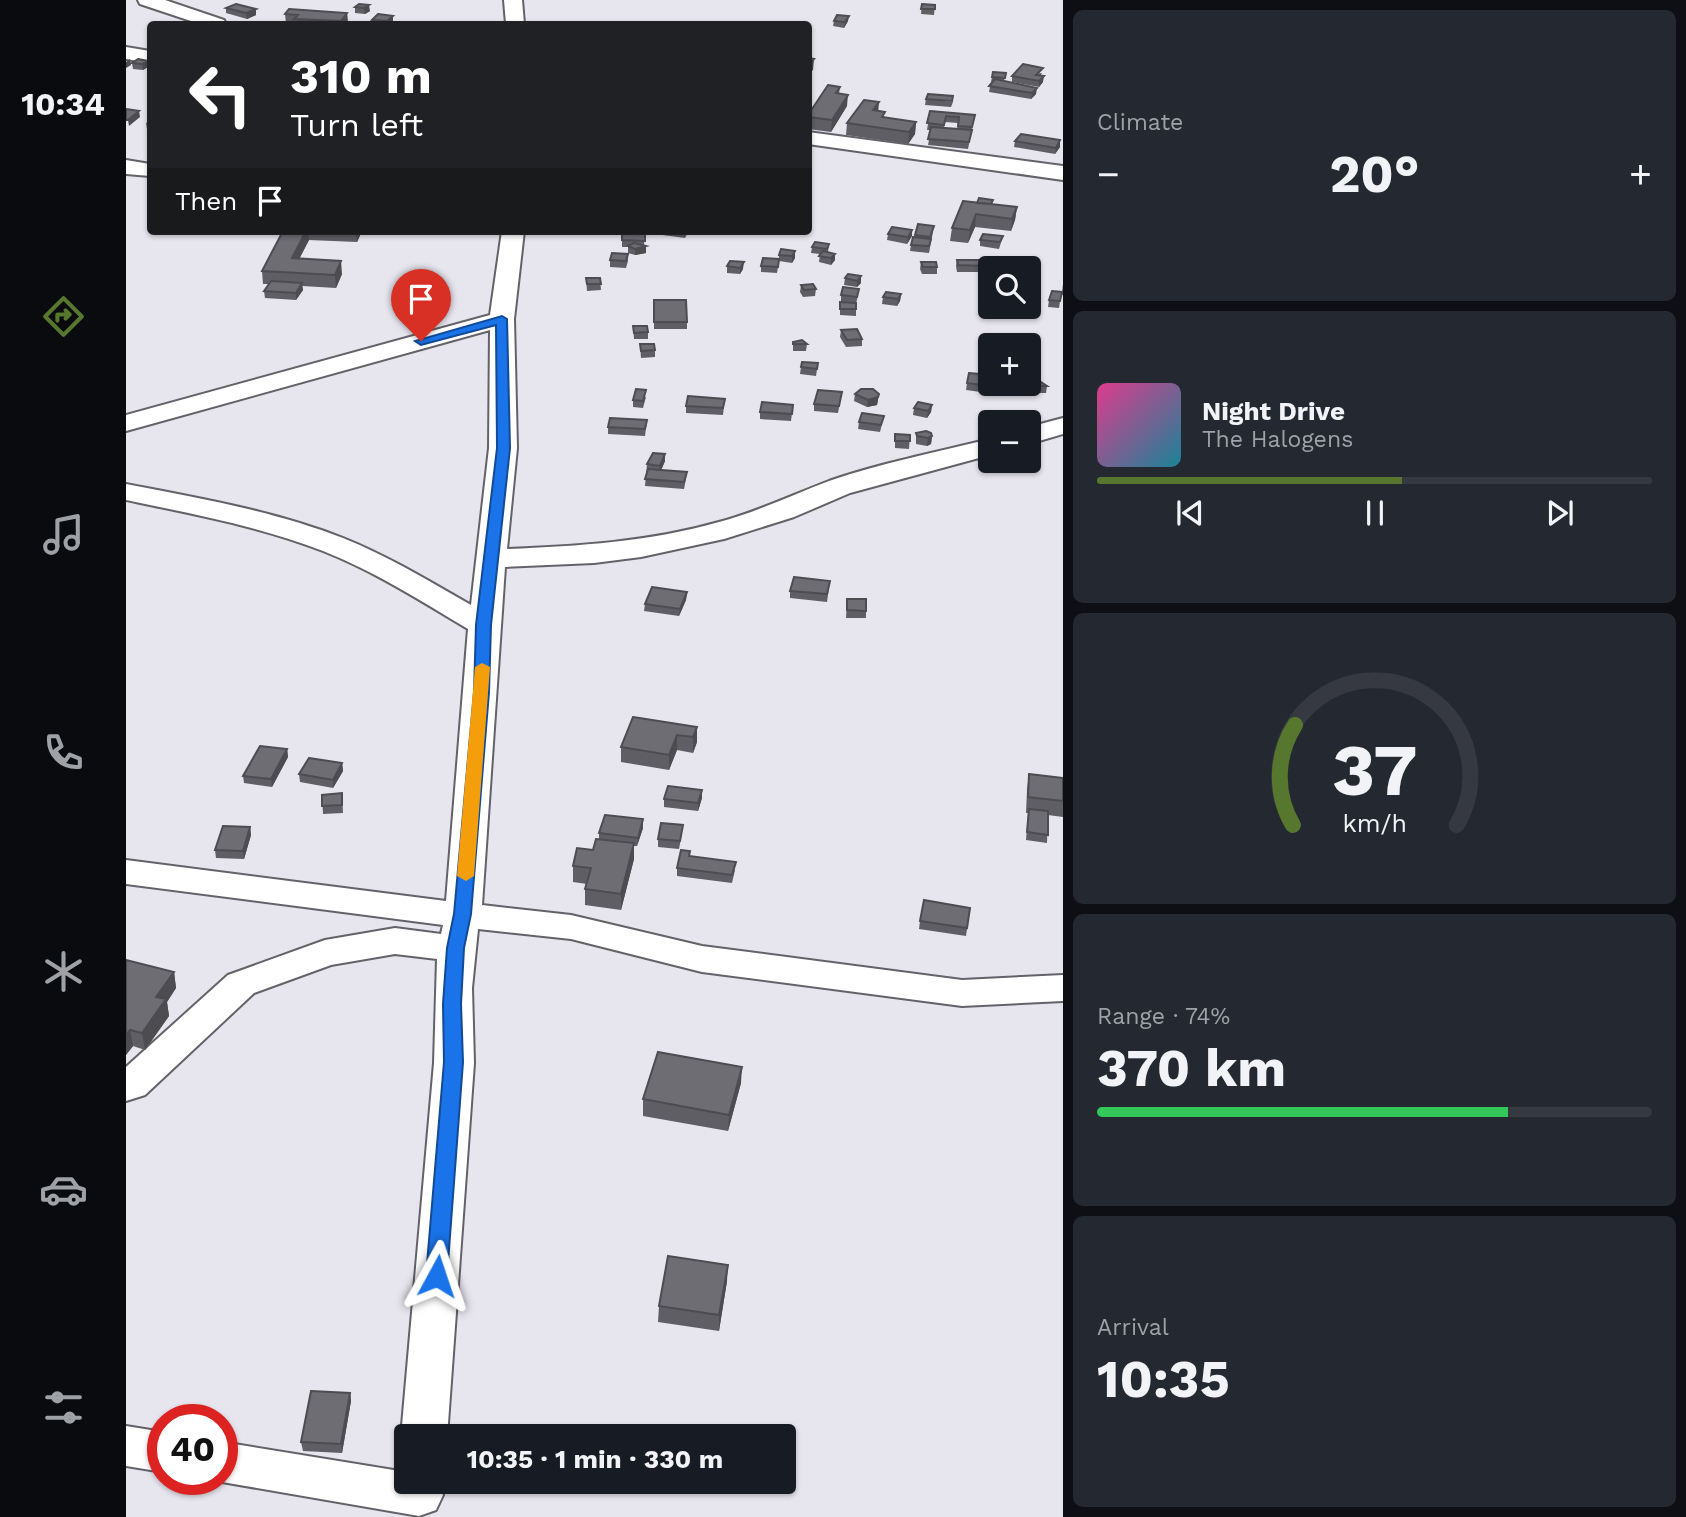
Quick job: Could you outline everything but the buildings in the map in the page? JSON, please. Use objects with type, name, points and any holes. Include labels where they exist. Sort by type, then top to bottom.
[{"type":"street","points":[[147,0],[208,21]]},
{"type":"street","points":[[513,0],[515,21]]},
{"type":"street","points":[[126,53],[147,56]]},
{"type":"street","points":[[812,139],[1063,173]]},
{"type":"street","points":[[126,167],[147,170]]},
{"type":"street","points":[[425,1424],[454,1062],[452,1004],[481,692],[484,625],[503,448],[502,319],[512,235]]},
{"type":"street","points":[[126,423],[502,319]]},
{"type":"street","points":[[1041,432],[1063,426]]},
{"type":"street","points":[[491,559],[594,554],[641,548],[724,530],[841,487],[978,450]]},
{"type":"street","points":[[126,492],[224,511],[288,529],[361,557],[484,625]]},
{"type":"street","points":[[126,872],[396,908],[459,931]]},
{"type":"street","points":[[126,1086],[131,1085],[241,984],[325,953],[459,931],[571,927],[702,959],[962,993],[1063,988]]},
{"type":"street","points":[[126,1446],[147,1449]]},
{"type":"street","points":[[238,1465],[419,1498]]},
{"type":"slow traffic","points":[[466,876],[482,667]]},
{"type":"route","points":[[421,341],[502,319],[503,448],[484,625],[463,914],[455,948],[452,1004],[454,1062],[437,1276]]}]
